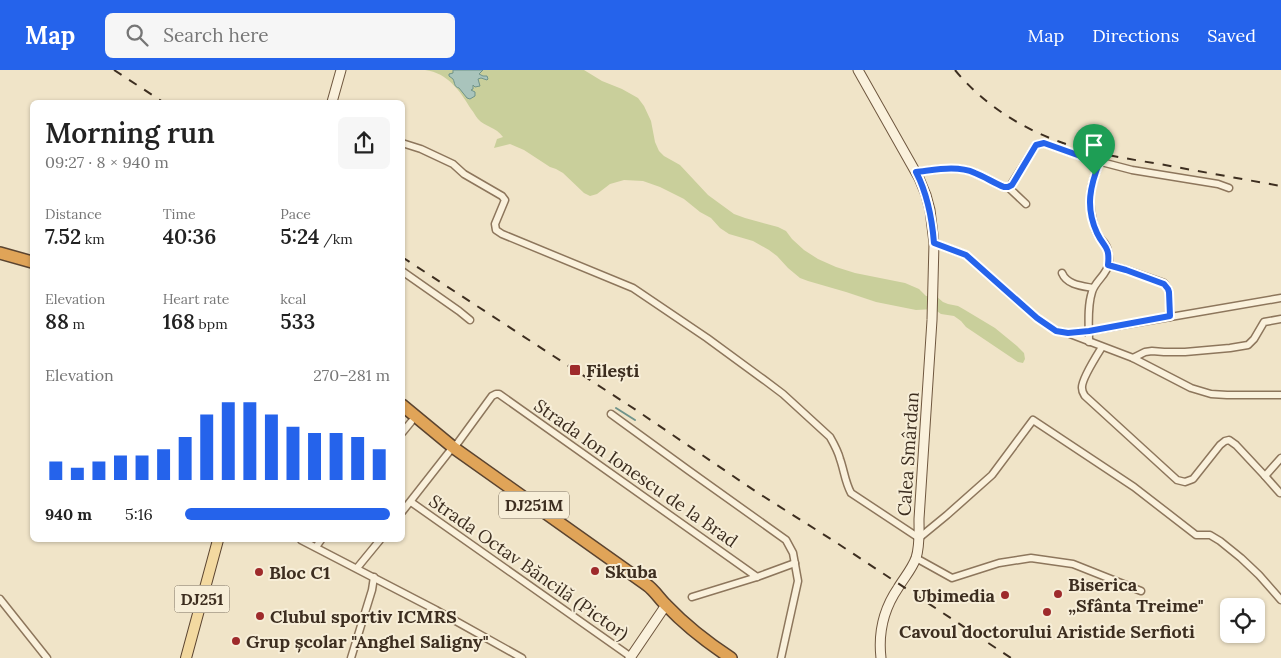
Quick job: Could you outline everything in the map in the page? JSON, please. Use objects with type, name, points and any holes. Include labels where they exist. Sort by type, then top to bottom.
[{"type":"highway","points":[[1,255],[30,262]]},
{"type":"highway","name":"DJ251M","points":[[405,408],[452,450]]},
{"type":"highway","name":"DJ251M","points":[[407,418],[630,582],[666,605],[701,636],[730,658]]},
{"type":"main road","points":[[333,100],[341,70]]},
{"type":"main road","name":"Calea Smârdan","points":[[858,70],[916,172],[930,210],[934,243],[932,320],[919,538],[916,558],[890,601],[884,616],[880,631],[881,658]]},
{"type":"main road","name":"DJ251","points":[[186,658],[217,542]]},
{"type":"main road","points":[[631,657],[666,605]]},
{"type":"street","points":[[1008,187],[1012,185],[1033,148],[1044,143],[1086,158],[1132,170],[1218,184],[1229,188]]},
{"type":"street","points":[[405,144],[421,149],[453,164],[464,174],[502,196],[504,200],[495,224],[496,230],[502,234],[633,288],[783,394],[830,437],[840,458],[851,493],[919,538],[947,516],[992,474],[1033,420],[1134,487],[1196,535],[1210,535],[1220,541],[1253,570],[1281,600]]},
{"type":"street","points":[[1089,342],[1093,288],[1104,274],[1108,265],[1108,252],[1095,228],[1089,198],[1091,186],[1100,161]]},
{"type":"street","points":[[916,172],[942,169],[964,170],[975,173],[1004,187],[1008,187],[1026,204]]},
{"type":"street","points":[[934,243],[966,255],[1037,318],[1056,331],[1068,333],[1133,358],[1191,388],[1211,394],[1227,396],[1281,395]]},
{"type":"street","points":[[1108,265],[1164,284],[1169,292],[1170,316]]},
{"type":"street","points":[[405,273],[470,320]]},
{"type":"street","points":[[1062,273],[1067,281],[1073,284],[1093,288]]},
{"type":"street","points":[[1068,333],[1281,298]]},
{"type":"street","points":[[1133,358],[1144,352],[1152,351],[1184,352],[1248,345],[1264,322],[1281,319]]},
{"type":"street","points":[[1102,347],[1082,384],[1082,392],[1177,480],[1185,482],[1193,479],[1220,445],[1229,440],[1236,445],[1280,493]]},
{"type":"street","name":"Strada Ion Ionescu de la Brad","points":[[452,450],[492,396],[498,394],[757,577]]},
{"type":"street","points":[[611,414],[786,540],[790,546],[795,563],[798,581],[781,658]]},
{"type":"street","points":[[405,508],[452,450]]},
{"type":"street","points":[[1265,476],[1281,458]]},
{"type":"street","name":"Strada Octav Băncilă (Pictor)","points":[[410,502],[631,657]]},
{"type":"street","points":[[305,542],[374,577],[522,658]]},
{"type":"street","points":[[316,547],[320,542]]},
{"type":"street","points":[[357,568],[378,542]]},
{"type":"street","points":[[916,558],[952,578],[999,563],[1031,558],[1073,564],[1140,591]]},
{"type":"street","points":[[692,597],[795,563]]},
{"type":"street","points":[[351,658],[372,590],[374,577]]},
{"type":"street","points":[[0,599],[47,658]]},
{"type":"green space","points":[[425,70],[584,70],[638,98],[651,121],[655,142],[659,151],[680,165],[708,195],[734,214],[786,231],[804,250],[836,267],[855,273],[905,283],[919,289],[926,296],[936,296],[943,302],[958,306],[995,328],[1024,353],[1025,359],[1023,363],[1018,362],[966,327],[954,316],[941,314],[934,309],[916,310],[876,302],[800,278],[769,250],[753,241],[729,234],[711,218],[684,199],[660,187],[643,181],[624,180],[610,184],[597,194],[590,196],[584,193],[563,173],[524,150],[510,144],[494,148],[497,139],[503,137],[478,119],[458,90],[447,79]]},
{"type":"water","points":[[453,70],[483,70],[479,74],[487,76],[488,79],[478,79],[480,86],[475,87],[473,85],[471,90],[475,92],[475,96],[470,99],[456,87],[453,79],[449,76],[449,74],[453,73]]},
{"type":"waterway","points":[[616,408],[635,420]]},
{"type":"railway","points":[[114,70],[160,100]]},
{"type":"railway","points":[[955,70],[967,84],[995,108],[1044,136],[1111,156],[1281,186]]},
{"type":"railway","points":[[405,259],[1011,658]]},
{"type":"place","name":"Filești","points":[[575,370]]},
{"type":"place","name":"Skuba","points":[[595,571]]},
{"type":"place","name":"Bloc C1","points":[[259,572]]},
{"type":"place","name":"Biserica „Sfânta Treime\"","points":[[1058,594]]},
{"type":"place","name":"Ubimedia","points":[[1005,595]]},
{"type":"place","name":"Cavoul doctorului Aristide Serfioti","points":[[1047,612]]},
{"type":"place","name":"Clubul sportiv ICMRS","points":[[260,616]]},
{"type":"place","name":"Grup școlar \"Anghel Saligny\"","points":[[236,641]]},
{"type":"route","points":[[1044,143],[1100,161],[1094,175],[1089,198],[1091,214],[1098,236],[1105,244],[1108,252],[1108,265],[1162,282],[1169,292],[1170,316],[1089,331],[1068,333],[1056,331],[1037,318],[966,255],[934,243],[930,210],[916,172],[942,169],[964,170],[1008,187],[1012,185],[1033,148],[1044,143]]}]
